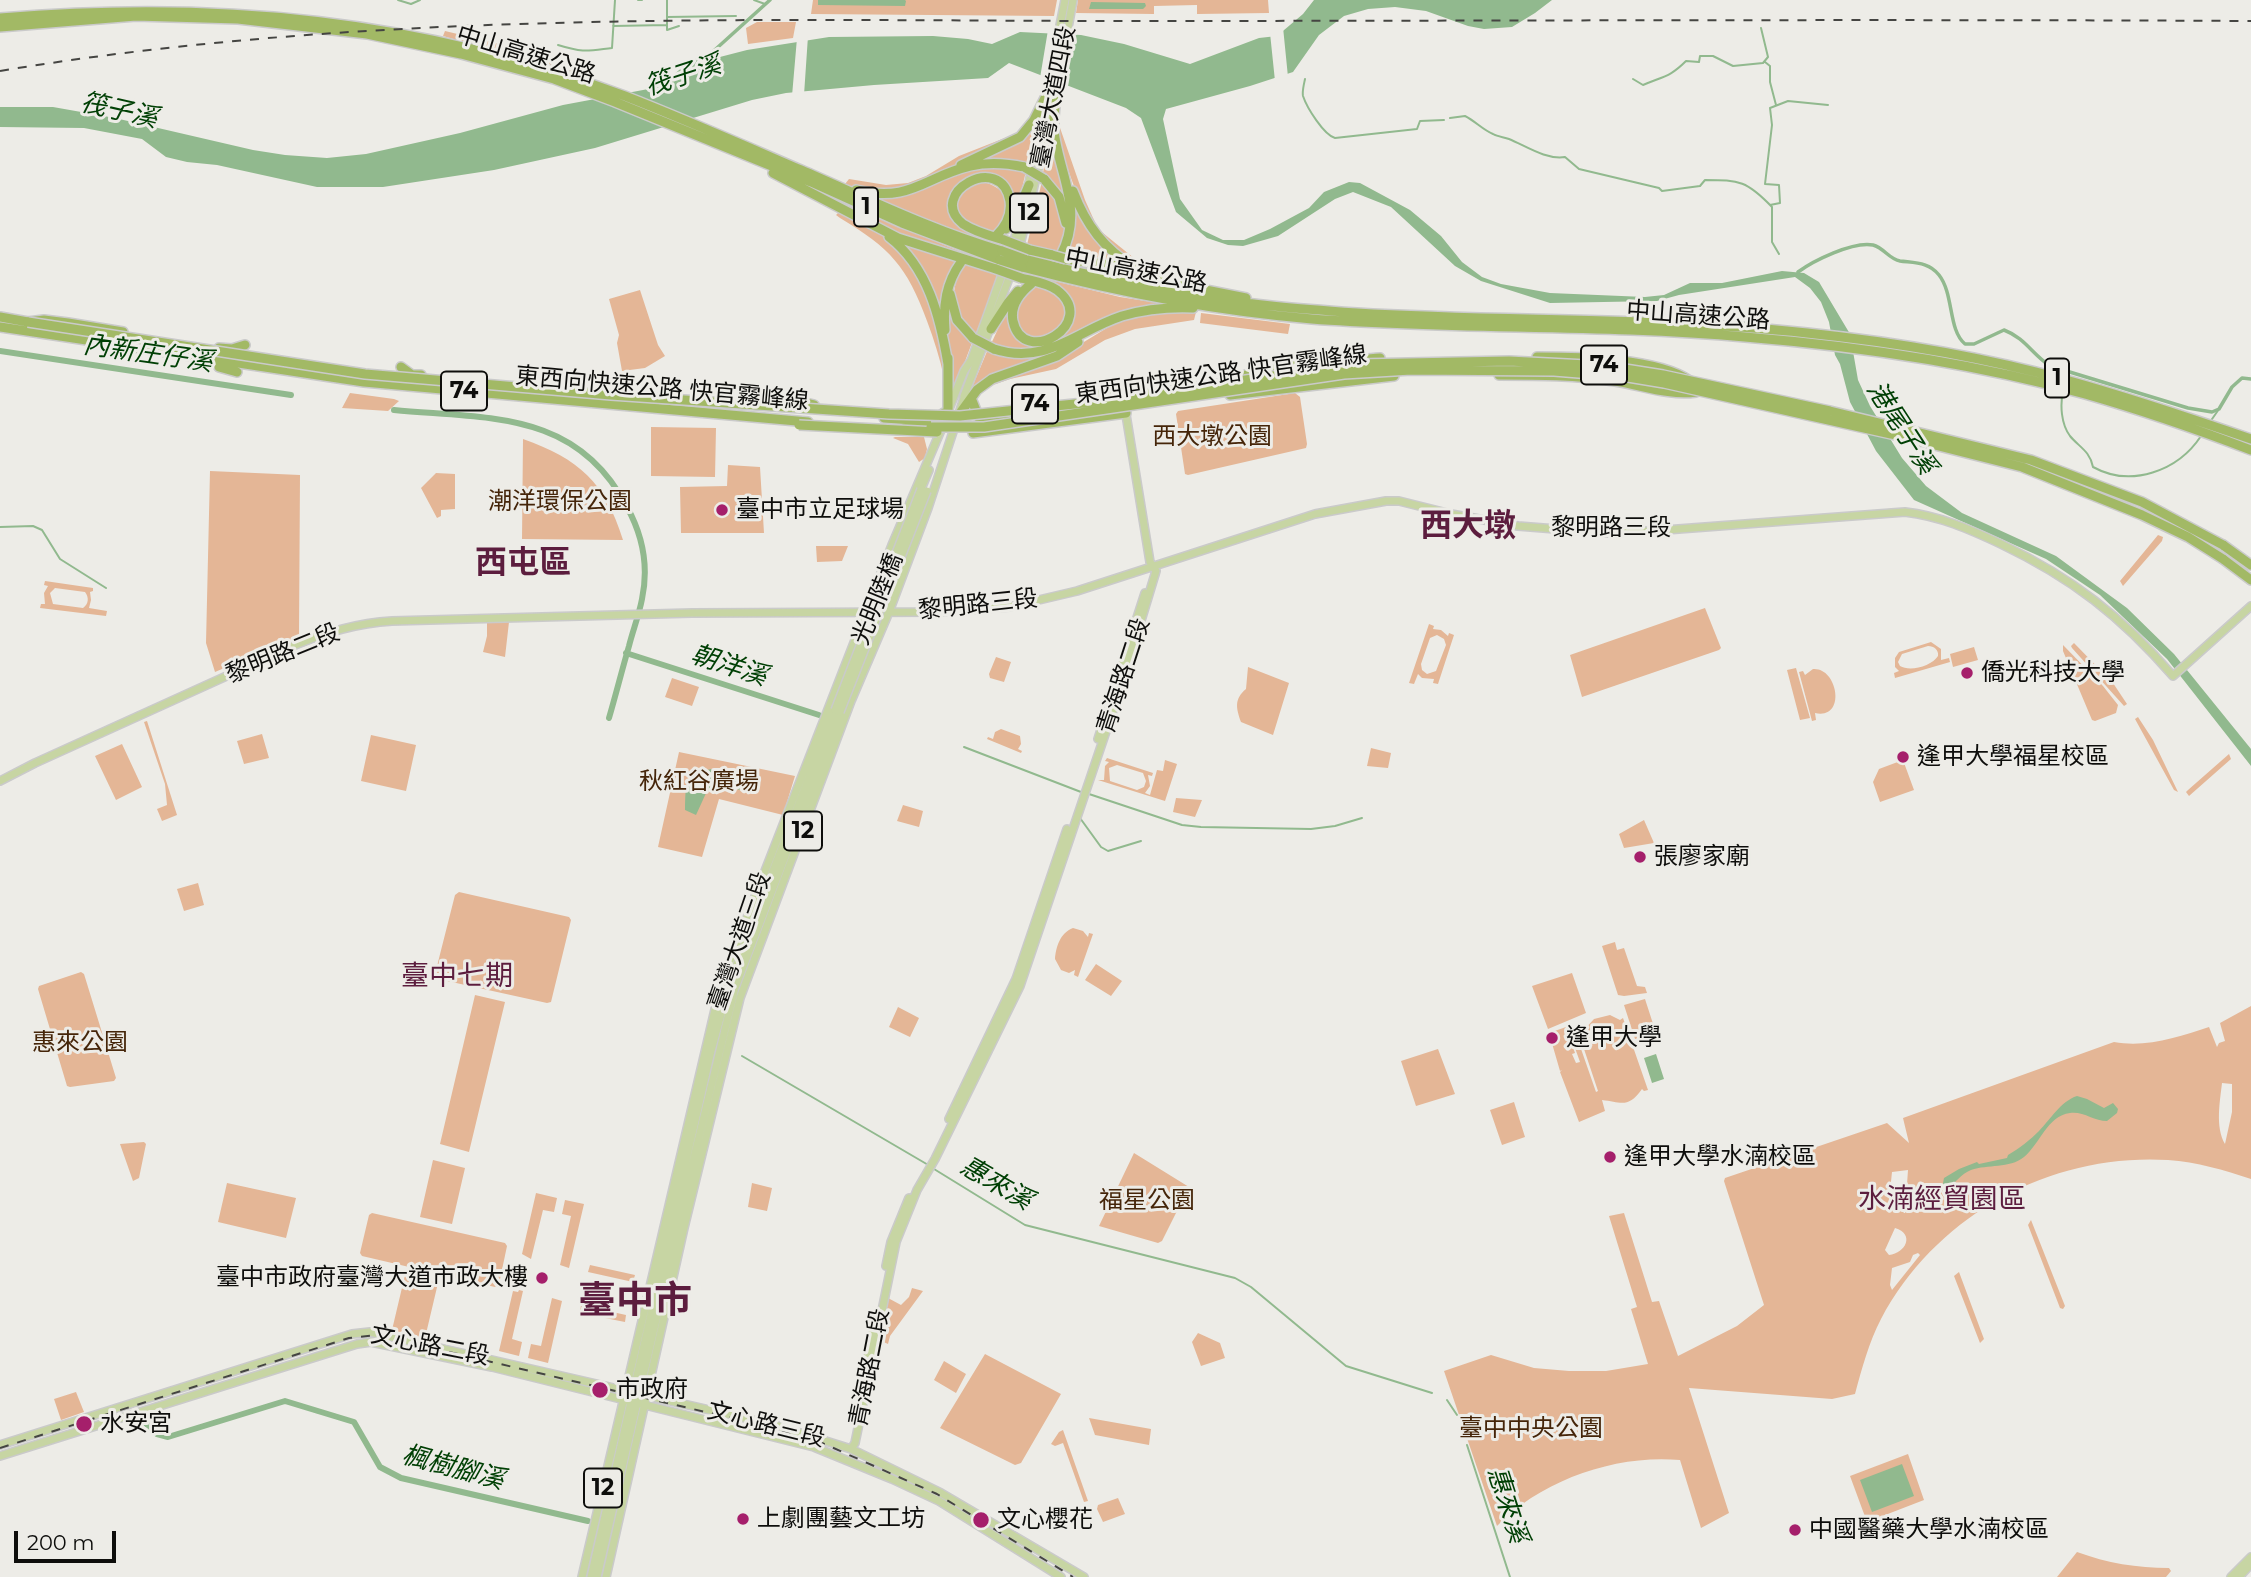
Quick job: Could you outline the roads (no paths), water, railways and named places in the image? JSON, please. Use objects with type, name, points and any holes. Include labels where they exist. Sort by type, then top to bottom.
[{"type":"highway","name":"中山高速公路","points":[[0,18],[140,9],[214,9],[380,27],[452,43],[576,84],[801,170],[999,260]]},
{"type":"highway","name":"中山高速公路","points":[[0,27],[136,16],[238,19],[301,25],[367,34],[461,54],[576,84]]},
{"type":"highway","points":[[922,186],[1020,137],[1034,120],[1043,98],[1052,93],[1053,124],[1068,185],[1071,211],[1069,235],[1059,256]]},
{"type":"highway","name":"中山高速公路","points":[[697,131],[734,150],[902,223],[999,260],[1226,301],[1275,304],[1311,319],[1749,328],[1830,336],[1934,352],[2065,379],[2251,439]]},
{"type":"highway","points":[[734,150],[911,243],[951,253],[999,260],[1027,282],[1055,289],[1066,302],[1069,313],[1066,328],[1046,341],[1027,339],[1019,333],[1014,324],[1013,312],[1017,299],[1027,282]]},
{"type":"highway","points":[[1060,157],[1080,209],[1091,229],[1112,252],[1160,281],[1275,304]]},
{"type":"highway","points":[[801,170],[867,192],[891,194],[922,186],[968,166],[997,164],[1024,167],[1044,179],[1059,197],[1066,218],[1065,237],[1059,256]]},
{"type":"highway","points":[[1000,238],[1009,216],[1009,198],[995,181],[973,178],[963,184],[956,194],[954,204],[960,222],[971,229],[1030,250],[1117,266],[1145,274]]},
{"type":"highway","points":[[1000,238],[1015,218],[1029,184]]},
{"type":"highway","points":[[871,223],[908,254],[920,271],[938,320],[948,364]]},
{"type":"highway","points":[[884,418],[935,420],[947,407],[948,364],[944,313],[953,275],[963,262],[956,275],[950,298],[957,320],[973,338],[994,349],[1017,354],[1044,352],[1122,316],[1166,308],[1260,313]]},
{"type":"highway","name":"中山高速公路","points":[[1023,263],[1124,291],[1260,313],[1307,308],[1426,321]]},
{"type":"highway","points":[[991,329],[1007,303],[1027,282]]},
{"type":"highway","points":[[963,413],[968,395],[992,379],[1056,356],[1122,316]]},
{"type":"highway","name":"東西向快速公路 快官霧峰線","points":[[0,317],[365,374],[818,423],[942,427],[1000,425],[1343,374],[1411,370],[1586,373],[1652,381],[1891,434],[2022,467],[2142,515],[2188,537],[2251,578]]},
{"type":"highway","points":[[28,322],[44,320],[68,323],[212,348],[232,349],[245,345]]},
{"type":"highway","name":"中山高速公路","points":[[1503,322],[1745,337],[1860,351],[2015,377],[2178,422],[2251,450]]},
{"type":"highway","points":[[0,328],[237,372]]},
{"type":"highway","name":"東西向快速公路 快官霧峰線","points":[[0,328],[364,383],[609,399],[945,413],[1084,403],[1358,364],[1509,361],[1606,366],[1830,411],[2031,460],[2142,502],[2251,562]]},
{"type":"highway","points":[[1537,357],[1572,357],[1641,365],[1679,373],[1692,382]]},
{"type":"highway","name":"74","points":[[1227,381],[1248,374],[1304,365],[1380,358]]},
{"type":"highway","points":[[401,367],[412,375],[542,385],[609,399]]},
{"type":"highway","points":[[1499,375],[1570,377],[1616,381],[1684,394],[1696,392]]},
{"type":"highway","name":"74","points":[[1203,396],[1394,376]]},
{"type":"highway","points":[[945,413],[948,387]]},
{"type":"highway","name":"74","points":[[963,413],[1095,398],[1117,390]]},
{"type":"highway","points":[[398,392],[572,404],[609,399]]},
{"type":"highway","points":[[968,395],[979,418],[1007,417]]},
{"type":"highway","name":"74","points":[[792,400],[806,405],[945,413]]},
{"type":"highway","name":"74","points":[[785,428],[799,425],[985,432],[1126,413]]},
{"type":"highway","name":"74","points":[[932,432],[942,427]]},
{"type":"highway","name":"74","points":[[972,427],[985,432]]},
{"type":"main road","name":"臺灣大道四段","points":[[1065,0],[1065,24]]},
{"type":"main road","name":"臺灣大道四段","points":[[944,444],[968,395],[1025,230],[1065,24],[1073,0]]},
{"type":"main road","name":"臺灣大道四段","points":[[944,444],[1014,241],[1052,93]]},
{"type":"main road","name":"臺灣大道四段","points":[[924,469],[945,413],[972,359]]},
{"type":"main road","name":"青海路二段","points":[[851,1449],[855,1443],[896,1242],[917,1190],[1020,986],[1086,785],[1152,566],[1126,413],[1117,390]]},
{"type":"main road","name":"12","points":[[944,444],[963,413]]},
{"type":"main road","name":"光明陸橋","points":[[838,711],[944,444]]},
{"type":"main road","name":"臺灣大道三段","points":[[639,1399],[740,998],[851,701],[889,612],[944,444]]},
{"type":"main road","name":"臺灣大道三段","points":[[624,1395],[721,984],[924,469]]},
{"type":"main road","name":"黎明路三段","points":[[889,612],[951,612],[1032,603],[1315,514],[1385,501],[1518,526],[1606,533],[1914,513],[1936,517],[1958,524],[2032,558],[2058,574],[2100,603],[2128,628],[2173,676],[2251,606]]},
{"type":"main road","points":[[868,611],[889,612]]},
{"type":"main road","name":"黎明路二段","points":[[0,781],[286,649],[341,629],[392,621],[868,611]]},
{"type":"main road","name":"臺灣大道三段","points":[[639,1399],[711,1051],[729,985],[838,711],[851,701]]},
{"type":"main road","name":"文心路二段","points":[[0,1445],[361,1332],[452,1349],[624,1395]]},
{"type":"main road","name":"文心路二段","points":[[0,1456],[366,1342],[624,1395]]},
{"type":"main road","name":"12","points":[[582,1577],[624,1395]]},
{"type":"main road","name":"文心路三段","points":[[624,1395],[790,1441],[841,1458],[939,1502],[1061,1577]]},
{"type":"main road","name":"12","points":[[591,1577],[639,1399]]},
{"type":"main road","name":"12","points":[[597,1577],[639,1399]]},
{"type":"main road","name":"12","points":[[606,1577],[639,1399]]},
{"type":"main road","name":"文心路三段","points":[[639,1399],[775,1425],[851,1449],[941,1493],[1084,1577]]},
{"type":"main road","points":[[2231,1577],[2251,1557]]},
{"type":"main road","points":[[2239,1577],[2251,1564]]},
{"type":"water","points":[[818,0],[906,1],[905,6],[818,5]]},
{"type":"water","name":"筏子溪","points":[[1314,0],[1552,0],[1512,27],[1484,29],[1426,11],[1395,7],[1368,9],[1344,16],[1319,35],[1293,72],[1166,109],[1163,119],[1180,199],[1202,230],[1223,240],[1244,240],[1309,208],[1324,192],[1349,182],[1360,183],[1410,210],[1441,236],[1462,262],[1482,277],[1501,284],[1550,293],[1645,297],[1664,295],[1690,283],[1722,283],[1782,271],[1804,273],[1819,282],[1850,334],[1858,380],[1870,406],[1902,458],[1926,486],[1962,513],[2056,556],[2127,608],[2174,654],[2251,749],[2251,766],[2167,659],[2100,595],[2046,559],[1914,500],[1876,451],[1850,402],[1835,355],[1829,322],[1821,302],[1810,288],[1795,277],[1679,295],[1657,301],[1550,303],[1481,281],[1455,266],[1391,207],[1353,192],[1335,199],[1278,236],[1243,246],[1228,245],[1207,238],[1176,212],[1141,118],[1126,108],[1009,63],[988,78],[786,93],[752,100],[595,148],[494,170],[383,187],[317,187],[217,165],[187,162],[166,157],[142,139],[84,128],[0,127],[0,107],[53,107],[115,118],[253,150],[327,158],[366,154],[460,133],[563,105],[659,87],[685,65],[704,54],[716,58],[747,50],[829,37],[933,36],[992,44],[1020,32],[1081,35],[1124,44],[1190,64],[1259,38],[1277,36],[1303,14]]},
{"type":"water","points":[[1091,2],[1145,3],[1146,6],[1143,9],[1089,9]]},
{"type":"water","points":[[711,769],[746,782],[748,792],[717,784],[707,791],[696,815],[685,810],[688,782],[695,774]]},
{"type":"water","points":[[1656,1054],[1664,1079],[1652,1083],[1644,1058]]},
{"type":"water","points":[[2077,1096],[2104,1108],[2113,1103],[2118,1109],[2117,1113],[2107,1121],[2075,1113],[2062,1115],[2055,1119],[2030,1152],[2018,1161],[1971,1170],[1946,1190],[1942,1188],[1944,1178],[1959,1169],[1977,1162],[1979,1164],[2007,1158],[2036,1134],[2061,1106]]},
{"type":"water","points":[[1902,1464],[1914,1496],[1872,1512],[1860,1480]]},
{"type":"waterway","points":[[398,0],[411,4],[420,0]]},
{"type":"waterway","points":[[558,45],[585,51],[612,48],[615,0]]},
{"type":"waterway","points":[[667,0],[667,30],[679,26]]},
{"type":"waterway","points":[[754,0],[765,4]]},
{"type":"waterway","name":"筏子溪","points":[[707,57],[770,0]]},
{"type":"waterway","points":[[667,17],[736,16]]},
{"type":"waterway","points":[[613,26],[667,25]]},
{"type":"waterway","points":[[1633,79],[1643,85],[1671,73],[1686,61],[1699,62],[1700,56],[1713,56],[1733,66],[1763,63],[1768,57],[1761,28]]},
{"type":"waterway","points":[[1765,62],[1770,66],[1770,82],[1776,105]]},
{"type":"waterway","points":[[1305,79],[1303,94],[1308,107],[1321,127],[1335,138],[1417,129],[1420,121],[1444,120]]},
{"type":"waterway","points":[[1770,205],[1780,203],[1779,185],[1765,184],[1772,125],[1770,108],[1788,101],[1828,105]]},
{"type":"waterway","points":[[1450,118],[1465,116],[1495,135],[1543,154],[1565,157],[1579,169],[1659,188],[1662,191],[1700,186],[1705,180],[1742,184],[1756,192],[1772,207],[1772,242],[1779,254]]},
{"type":"waterway","points":[[1798,272],[1844,249],[1873,245],[1896,260],[1921,264],[1939,275],[1947,292],[1956,330],[1965,344],[1974,344],[2004,330],[2018,337],[2050,366],[2188,408],[2212,412],[2219,409],[2232,387],[2242,378],[2251,379]]},
{"type":"waterway","name":"內新庄仔溪","points":[[0,351],[291,395]]},
{"type":"waterway","points":[[2063,391],[2062,414],[2067,431],[2087,453],[2093,467],[2108,473],[2138,476],[2167,467],[2180,459],[2201,436]]},
{"type":"waterway","points":[[2210,422],[2219,409]]},
{"type":"waterway","name":"內新庄仔溪","points":[[394,410],[463,415],[527,426],[556,436],[583,452],[606,475],[627,507],[637,529],[645,563],[641,605],[609,718]]},
{"type":"waterway","points":[[0,527],[33,526],[42,530],[60,559],[106,588]]},
{"type":"waterway","name":"朝洋溪","points":[[626,653],[819,715]]},
{"type":"waterway","points":[[964,747],[1081,792]]},
{"type":"waterway","points":[[1086,793],[1182,825],[1201,827],[1311,829],[1335,826],[1362,818]]},
{"type":"waterway","points":[[1080,818],[1101,847],[1108,851],[1141,841]]},
{"type":"waterway","name":"惠來溪","points":[[742,1056],[930,1166]]},
{"type":"waterway","name":"惠來溪","points":[[934,1169],[1025,1225],[1235,1278],[1251,1287],[1346,1366],[1432,1393]]},
{"type":"waterway","name":"惠來溪","points":[[1447,1400],[1457,1415]]},
{"type":"waterway","name":"楓樹腳溪","points":[[138,1416],[157,1434],[168,1437],[285,1401],[354,1422],[380,1467],[401,1478],[588,1521]]},
{"type":"waterway","name":"惠來溪","points":[[1467,1445],[1510,1577]]},
{"type":"railway","points":[[0,71],[136,52],[272,38],[546,23],[821,20],[2251,21]]},
{"type":"railway","points":[[0,1448],[349,1338],[376,1335],[744,1421],[820,1442],[937,1494],[1073,1577]]},
{"type":"place","name":"臺中市立足球場","points":[[722,510]]},
{"type":"place","name":"僑光科技大學","points":[[1967,673]]},
{"type":"place","name":"逢甲大學福星校區","points":[[1903,757]]},
{"type":"place","name":"張廖家廟","points":[[1640,857]]},
{"type":"place","name":"逢甲大學","points":[[1552,1038]]},
{"type":"place","name":"逢甲大學水湳校區","points":[[1610,1157]]},
{"type":"place","name":"臺中市政府臺灣大道市政大樓","points":[[542,1278]]},
{"type":"place","name":"市政府","points":[[600,1390]]},
{"type":"place","name":"水安宮","points":[[84,1424]]},
{"type":"place","name":"上劇團藝文工坊","points":[[743,1519]]},
{"type":"place","name":"文心櫻花","points":[[981,1520]]},
{"type":"place","name":"中國醫藥大學水湳校區","points":[[1795,1530]]},
{"type":"district","name":"西大墩","points":[[1468,527]]},
{"type":"district","name":"西屯區","points":[[523,564]]},
{"type":"district","name":"臺中七期","points":[[457,977]]},
{"type":"district","name":"水湳經貿園區","points":[[1942,1200]]},
{"type":"district","name":"臺中市","points":[[635,1302]]},
{"type":"water label","name":"港尾子溪","points":[[1901,428]]},
{"type":"park label","name":"西大墩公園","points":[[1212,437]]},
{"type":"park label","name":"潮洋環保公園","points":[[560,502]]},
{"type":"park label","name":"秋紅谷廣場","points":[[699,782]]},
{"type":"park label","name":"惠來公園","points":[[80,1043]]},
{"type":"park label","name":"福星公園","points":[[1147,1201]]},
{"type":"park label","name":"臺中中央公園","points":[[1531,1429]]}]
